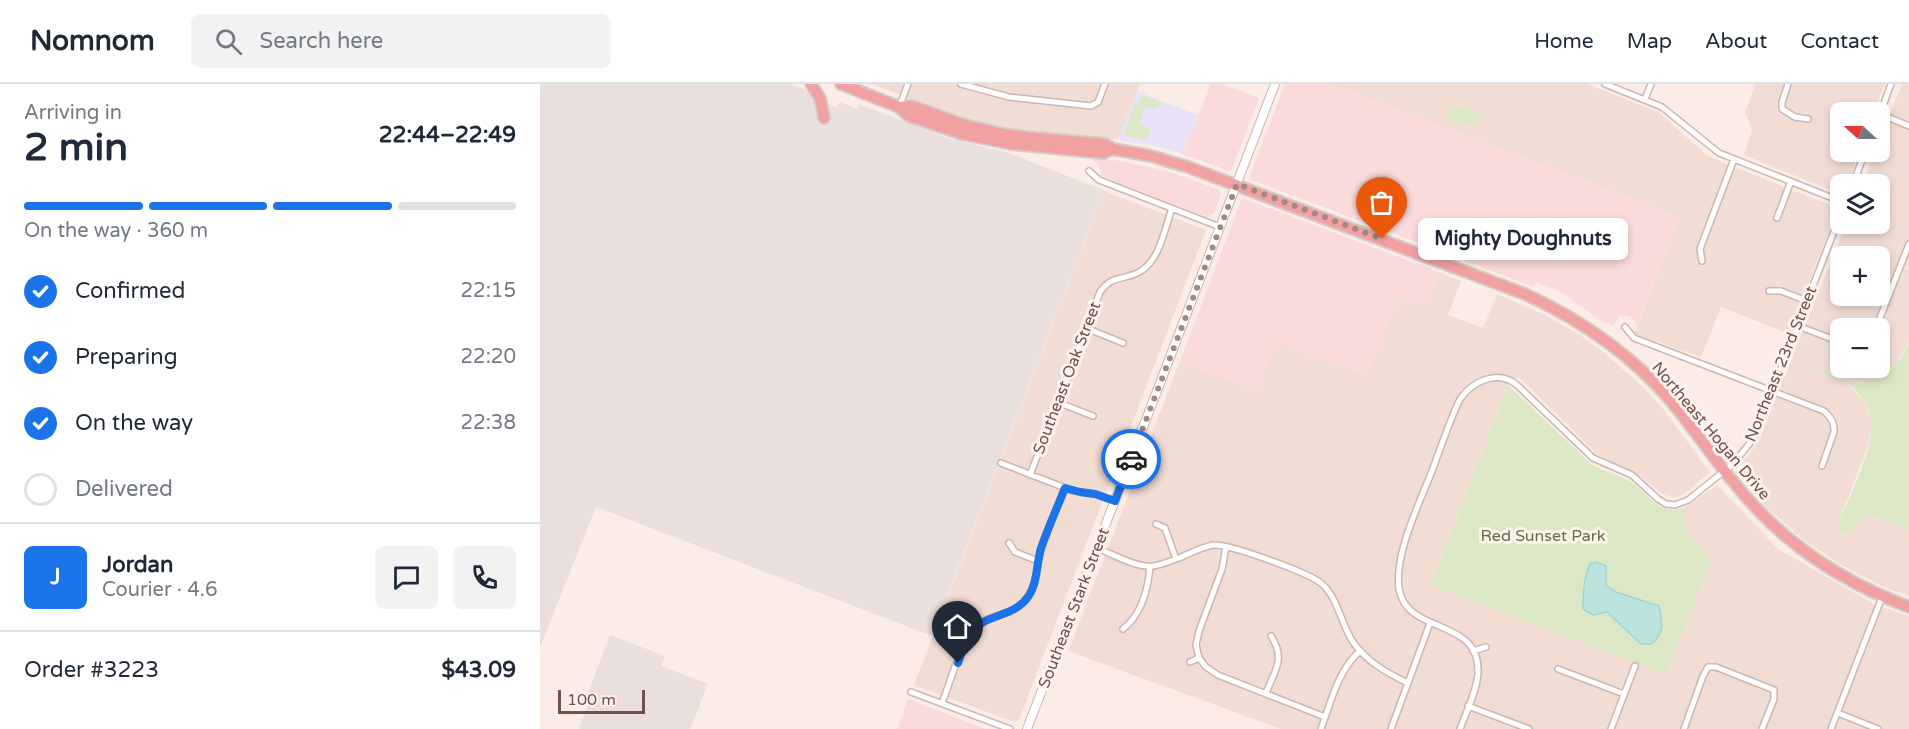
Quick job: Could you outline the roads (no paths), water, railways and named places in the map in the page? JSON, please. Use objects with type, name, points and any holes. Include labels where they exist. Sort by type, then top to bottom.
[{"type":"highway","points":[[811,84],[820,98],[824,118]]},
{"type":"highway","name":"Northeast Hogan Drive","points":[[841,84],[899,107],[909,116],[993,141],[1104,153],[1113,149],[1170,161],[1237,184],[1525,294],[1579,321],[1614,346],[1648,377],[1671,401],[1761,514],[1797,546],[1840,576],[1882,597],[1909,607]]},
{"type":"main road","name":"Southeast Stark Street","points":[[1027,729],[1275,84]]},
{"type":"street","points":[[899,107],[908,84]]},
{"type":"street","points":[[961,84],[1032,101],[1095,106],[1105,84]]},
{"type":"street","points":[[1605,84],[1662,108],[1711,147],[1734,159],[1830,197]]},
{"type":"street","points":[[1645,99],[1651,84]]},
{"type":"street","points":[[1788,84],[1782,109],[1795,117],[1808,119]]},
{"type":"street","points":[[1884,102],[1889,85]]},
{"type":"street","points":[[1890,118],[1909,126]]},
{"type":"street","points":[[1702,261],[1700,249],[1734,159]]},
{"type":"street","points":[[1089,171],[1099,180],[1220,227]]},
{"type":"street","points":[[1777,218],[1791,181]]},
{"type":"street","name":"Southeast Oak Street","points":[[1030,474],[1100,292],[1109,282],[1137,273],[1153,260],[1172,208]]},
{"type":"street","name":"Northeast 23rd Street","points":[[1430,623],[1413,612],[1404,602],[1399,589],[1399,576],[1404,545],[1458,404],[1467,391],[1488,377],[1501,376],[1513,381],[1593,458],[1632,475],[1662,502],[1671,505],[1682,503],[1725,471],[1754,438],[1833,234]]},
{"type":"street","points":[[1880,318],[1909,244]]},
{"type":"street","points":[[1112,271],[1116,278]]},
{"type":"street","points":[[1769,291],[1781,291],[1808,301]]},
{"type":"street","points":[[1798,326],[1830,338]]},
{"type":"street","points":[[1625,327],[1634,338],[1824,411],[1833,421],[1834,432],[1822,466]]},
{"type":"street","points":[[1086,328],[1123,342]]},
{"type":"street","points":[[1057,402],[1093,416]]},
{"type":"street","points":[[1001,463],[1065,488],[1115,501]]},
{"type":"street","points":[[942,703],[969,635],[979,624],[1009,613],[1030,593],[1038,561],[1065,488]]},
{"type":"street","points":[[1156,524],[1165,528],[1176,559]]},
{"type":"street","points":[[1009,543],[1015,552],[1038,561]]},
{"type":"street","points":[[1097,548],[1150,567],[1216,545],[1239,550],[1302,574],[1320,583],[1330,593],[1347,633],[1360,651],[1380,668],[1408,682]]},
{"type":"street","points":[[1226,547],[1222,568],[1197,638],[1199,658],[1206,667],[1218,675],[1325,717]]},
{"type":"street","points":[[1123,629],[1134,621],[1148,584],[1150,567]]},
{"type":"street","points":[[1832,729],[1882,597]]},
{"type":"street","points":[[1009,613],[1013,620]]},
{"type":"street","points":[[1391,729],[1430,623],[1461,636],[1473,651],[1478,672],[1460,729]]},
{"type":"street","points":[[1266,693],[1280,658],[1279,648],[1271,636]]},
{"type":"street","points":[[1473,651],[1486,647]]},
{"type":"street","points":[[1321,729],[1343,672],[1360,651]]},
{"type":"street","points":[[1191,662],[1199,658]]},
{"type":"street","points":[[1611,729],[1635,666]]},
{"type":"street","points":[[1684,729],[1708,667],[1716,667],[1774,690],[1774,699],[1762,729]]},
{"type":"street","points":[[1558,669],[1624,694]]},
{"type":"street","points":[[911,692],[1010,729]]},
{"type":"street","points":[[1468,706],[1529,729]]},
{"type":"street","points":[[1838,713],[1878,729]]},
{"type":"water","points":[[1595,562],[1606,566],[1606,585],[1616,592],[1659,606],[1661,631],[1651,644],[1641,644],[1607,612],[1593,615],[1583,609],[1586,574],[1590,564]]},
{"type":"place","name":"Mighty Doughnuts","points":[[1382,239]]},
{"type":"park label","name":"Red Sunset Park","points":[[1543,536]]}]
